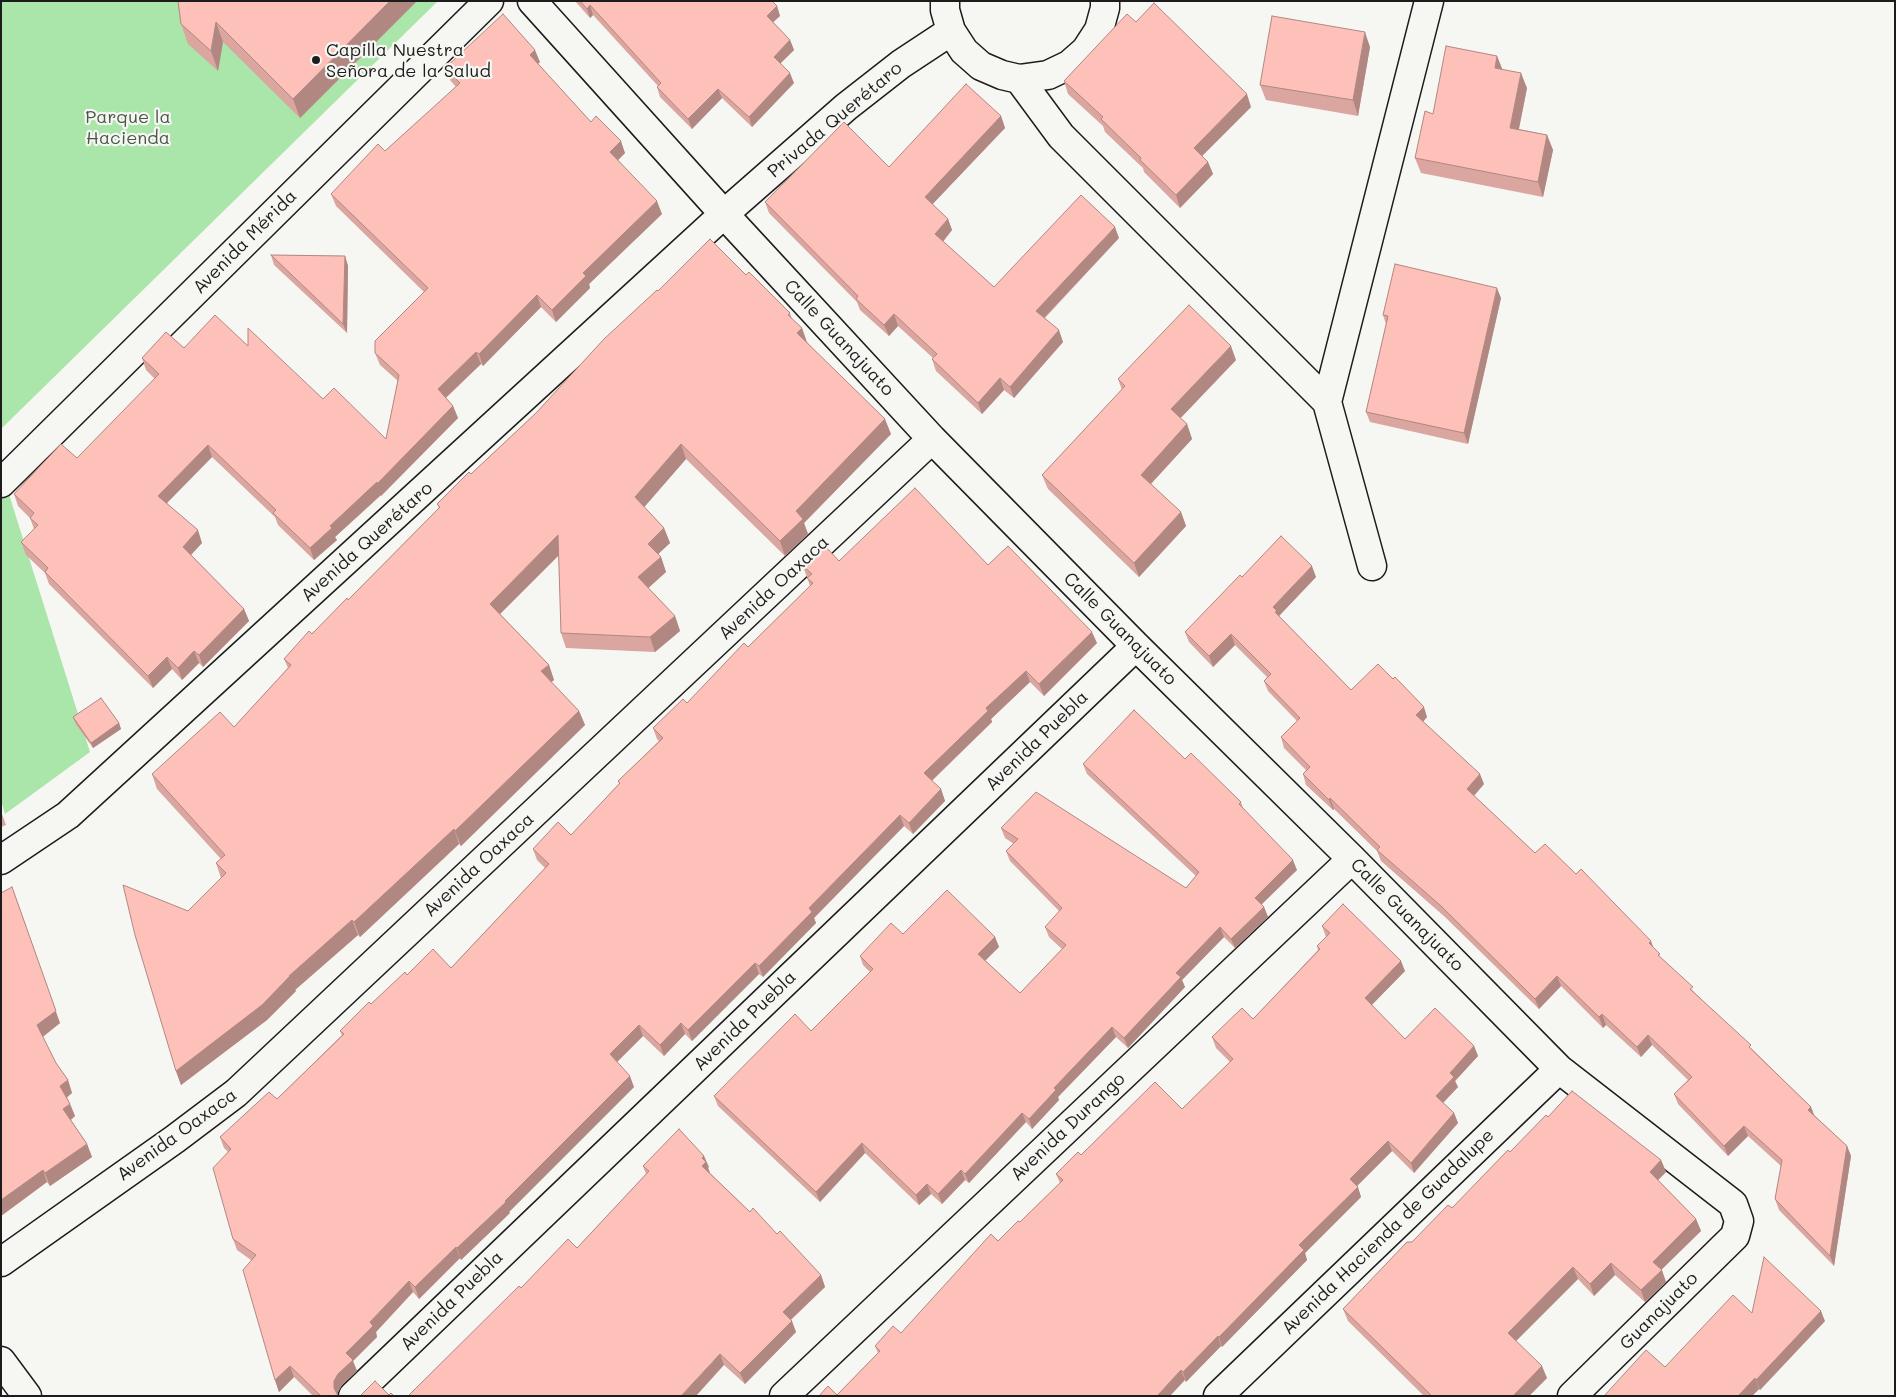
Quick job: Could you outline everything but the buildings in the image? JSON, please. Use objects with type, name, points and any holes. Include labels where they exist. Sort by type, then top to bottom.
[{"type":"street","name":"Avenida Mérida","points":[[1,483],[489,1]]},
{"type":"street","name":"Calle Guanajuato","points":[[532,1],[724,214],[932,439],[1136,646],[1352,859],[1559,1068],[1733,1204],[1739,1222]]},
{"type":"street","points":[[945,1],[944,10],[951,32],[964,51],[981,66],[1002,75],[1019,79],[1048,75],[1069,65],[1086,50],[1099,30],[1105,1]]},
{"type":"street","points":[[1372,566],[1327,402],[1429,1]]},
{"type":"street","name":"Privada Querétaro","points":[[724,214],[846,107],[901,64],[951,32]]},
{"type":"street","points":[[1019,79],[1061,136],[1327,402]]},
{"type":"street","name":"Avenida Querétaro","points":[[1,860],[68,815],[724,214]]},
{"type":"street","name":"Avenida Oaxaca","points":[[1,1262],[175,1139],[236,1093],[932,439]]},
{"type":"street","name":"Avenida Puebla","points":[[353,1396],[1136,646]]},
{"type":"street","name":"Avenida Durango","points":[[784,1396],[1352,859]]},
{"type":"street","name":"Avenida Hacienda de Guadalupe","points":[[1218,1396],[1559,1068]]},
{"type":"street","name":"Guanajuato","points":[[1572,1396],[1735,1236],[1739,1222]]},
{"type":"street","points":[[1,1361],[27,1396]]},
{"type":"green space","name":"Parque la Hacienda","points":[[1,1],[438,1],[1,429]]},
{"type":"green space","points":[[7,488],[90,752],[5,814],[1,800],[1,492]]},
{"type":"place","name":"Capilla Nuestra Señora de la Salud","points":[[316,60]]}]
